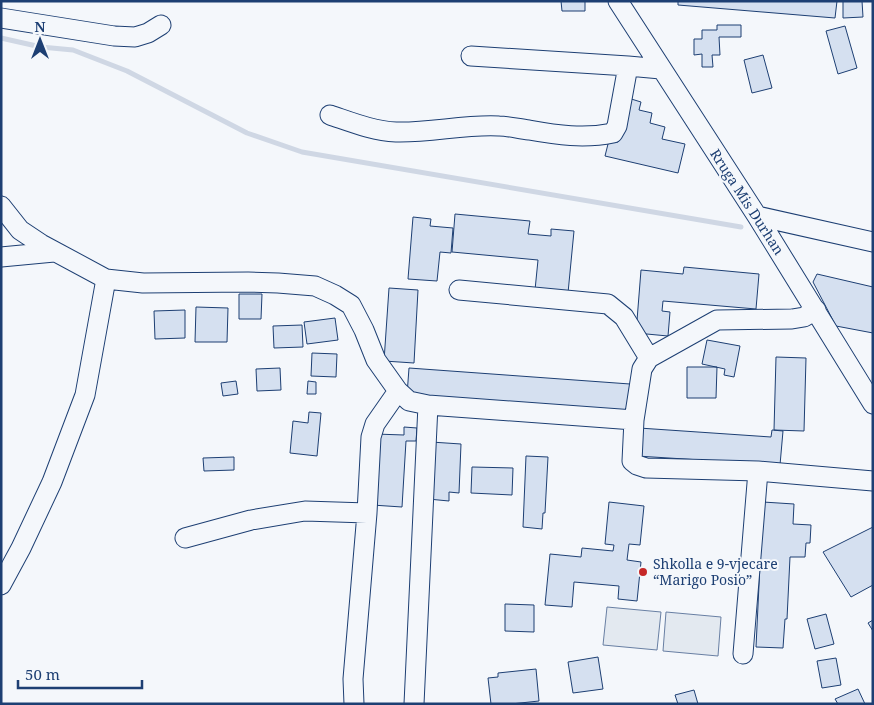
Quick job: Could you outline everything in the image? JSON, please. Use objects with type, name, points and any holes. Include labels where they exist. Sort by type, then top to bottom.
[{"type":"street","name":"Rruga Mis Durhan","points":[[618,1],[757,216],[873,404]]},
{"type":"street","points":[[1,18],[114,36],[135,37],[148,33],[161,25]]},
{"type":"street","points":[[471,56],[661,69]]},
{"type":"street","points":[[330,115],[361,126],[395,132],[499,126],[570,136],[598,136],[612,133],[617,126],[628,66]]},
{"type":"street","points":[[1,206],[20,230],[54,252],[106,279],[143,283],[248,282],[315,286],[335,295],[352,305],[376,360],[398,392],[409,401],[428,405],[634,420]]},
{"type":"street","points":[[757,216],[873,242]]},
{"type":"street","points":[[1,257],[54,252]]},
{"type":"street","points":[[1,585],[21,548],[52,482],[85,395],[106,279]]},
{"type":"street","points":[[459,290],[608,304],[624,317],[649,358]]},
{"type":"street","points":[[816,310],[804,317],[792,319],[717,320],[649,358],[642,369],[634,420],[632,461],[646,468],[758,471],[873,481]]},
{"type":"street","points":[[354,704],[353,680],[367,514],[371,437],[375,424],[398,392]]},
{"type":"street","points":[[414,704],[428,405]]},
{"type":"street","points":[[743,654],[758,471]]},
{"type":"street","points":[[185,538],[251,520],[305,511],[367,514]]},
{"type":"shaded area","points":[[607,607],[661,612],[657,650],[603,645]]},
{"type":"shaded area","points":[[666,612],[721,617],[718,656],[663,651]]},
{"type":"building","points":[[561,1],[585,1],[585,11],[562,11]]},
{"type":"building","points":[[678,1],[837,1],[835,18],[678,5]]},
{"type":"building","points":[[843,1],[862,1],[863,17],[843,18]]},
{"type":"building","points":[[717,25],[741,25],[741,37],[719,37],[720,55],[712,55],[713,67],[702,67],[702,54],[694,55],[694,39],[702,39],[702,30],[717,30]]},
{"type":"building","points":[[845,26],[857,68],[838,74],[826,31]]},
{"type":"building","points":[[763,55],[772,88],[752,93],[744,60]]},
{"type":"building","points":[[628,98],[641,102],[639,110],[652,113],[650,123],[665,127],[662,139],[685,144],[678,173],[605,156],[609,140],[618,142]]},
{"type":"building","points":[[455,214],[530,221],[528,234],[551,236],[551,229],[574,231],[568,293],[535,290],[538,260],[452,252]]},
{"type":"building","points":[[413,217],[431,219],[430,226],[453,228],[451,253],[440,252],[437,281],[408,279]]},
{"type":"building","points":[[684,267],[759,274],[756,309],[663,301],[662,311],[670,312],[668,336],[636,333],[641,270],[683,274]]},
{"type":"building","points":[[817,274],[873,287],[873,333],[836,326],[813,282]]},
{"type":"building","points":[[389,288],[418,290],[414,363],[384,361]]},
{"type":"building","points":[[239,294],[262,294],[261,319],[239,319]]},
{"type":"building","points":[[196,307],[228,308],[227,342],[195,342]]},
{"type":"building","points":[[185,310],[185,338],[155,339],[154,311]]},
{"type":"building","points":[[335,318],[338,340],[307,344],[304,322]]},
{"type":"building","points":[[302,325],[303,347],[274,348],[273,326]]},
{"type":"building","points":[[707,340],[740,346],[734,377],[724,375],[725,369],[702,364]]},
{"type":"building","points":[[312,353],[337,354],[336,377],[311,376]]},
{"type":"building","points":[[776,357],[806,358],[804,431],[774,430]]},
{"type":"building","points":[[687,367],[717,367],[716,398],[687,398]]},
{"type":"building","points":[[280,368],[281,390],[257,391],[256,369]]},
{"type":"building","points":[[409,368],[630,384],[628,411],[407,395]]},
{"type":"building","points":[[236,381],[238,394],[223,396],[221,383]]},
{"type":"building","points":[[308,381],[316,382],[316,394],[307,394]]},
{"type":"building","points":[[309,412],[321,413],[317,456],[290,453],[293,421],[308,423]]},
{"type":"building","points":[[404,427],[417,428],[416,441],[406,441],[402,507],[372,505],[375,434],[404,435]]},
{"type":"building","points":[[639,428],[771,437],[772,430],[783,431],[780,465],[637,456]]},
{"type":"building","points":[[431,442],[461,444],[459,493],[449,492],[449,501],[428,499]]},
{"type":"building","points":[[526,456],[548,457],[545,513],[543,513],[542,529],[523,527]]},
{"type":"building","points":[[234,457],[234,470],[204,471],[203,458]]},
{"type":"building","points":[[472,467],[513,468],[512,495],[471,493]]},
{"type":"building","points":[[609,502],[644,506],[640,545],[629,544],[627,560],[641,562],[637,601],[618,599],[619,586],[574,582],[572,607],[545,605],[550,554],[581,557],[582,548],[613,551],[614,545],[605,544]]},
{"type":"building","points":[[763,502],[794,504],[793,524],[811,525],[810,543],[806,543],[805,557],[790,557],[787,619],[785,619],[783,648],[756,647]]},
{"type":"building","points":[[873,527],[873,585],[851,597],[823,552]]},
{"type":"building","points":[[505,604],[534,605],[534,632],[505,631]]},
{"type":"building","points":[[826,614],[834,644],[815,649],[807,619]]},
{"type":"building","points":[[873,620],[873,631],[868,623]]},
{"type":"building","points":[[598,657],[603,689],[573,693],[568,662]]},
{"type":"building","points":[[836,658],[841,685],[822,688],[817,661]]},
{"type":"building","points":[[536,669],[539,701],[491,704],[488,678],[498,677],[498,673]]},
{"type":"building","points":[[858,689],[865,704],[838,704],[835,699]]},
{"type":"building","points":[[694,690],[698,704],[678,704],[675,695]]},
{"type":"waterway","points":[[1,38],[41,47],[73,50],[127,71],[247,133],[302,152],[741,227]]},
{"type":"place","name":"Shkolla e 9-vjecare “Marigo Posio”","points":[[643,572]]}]
